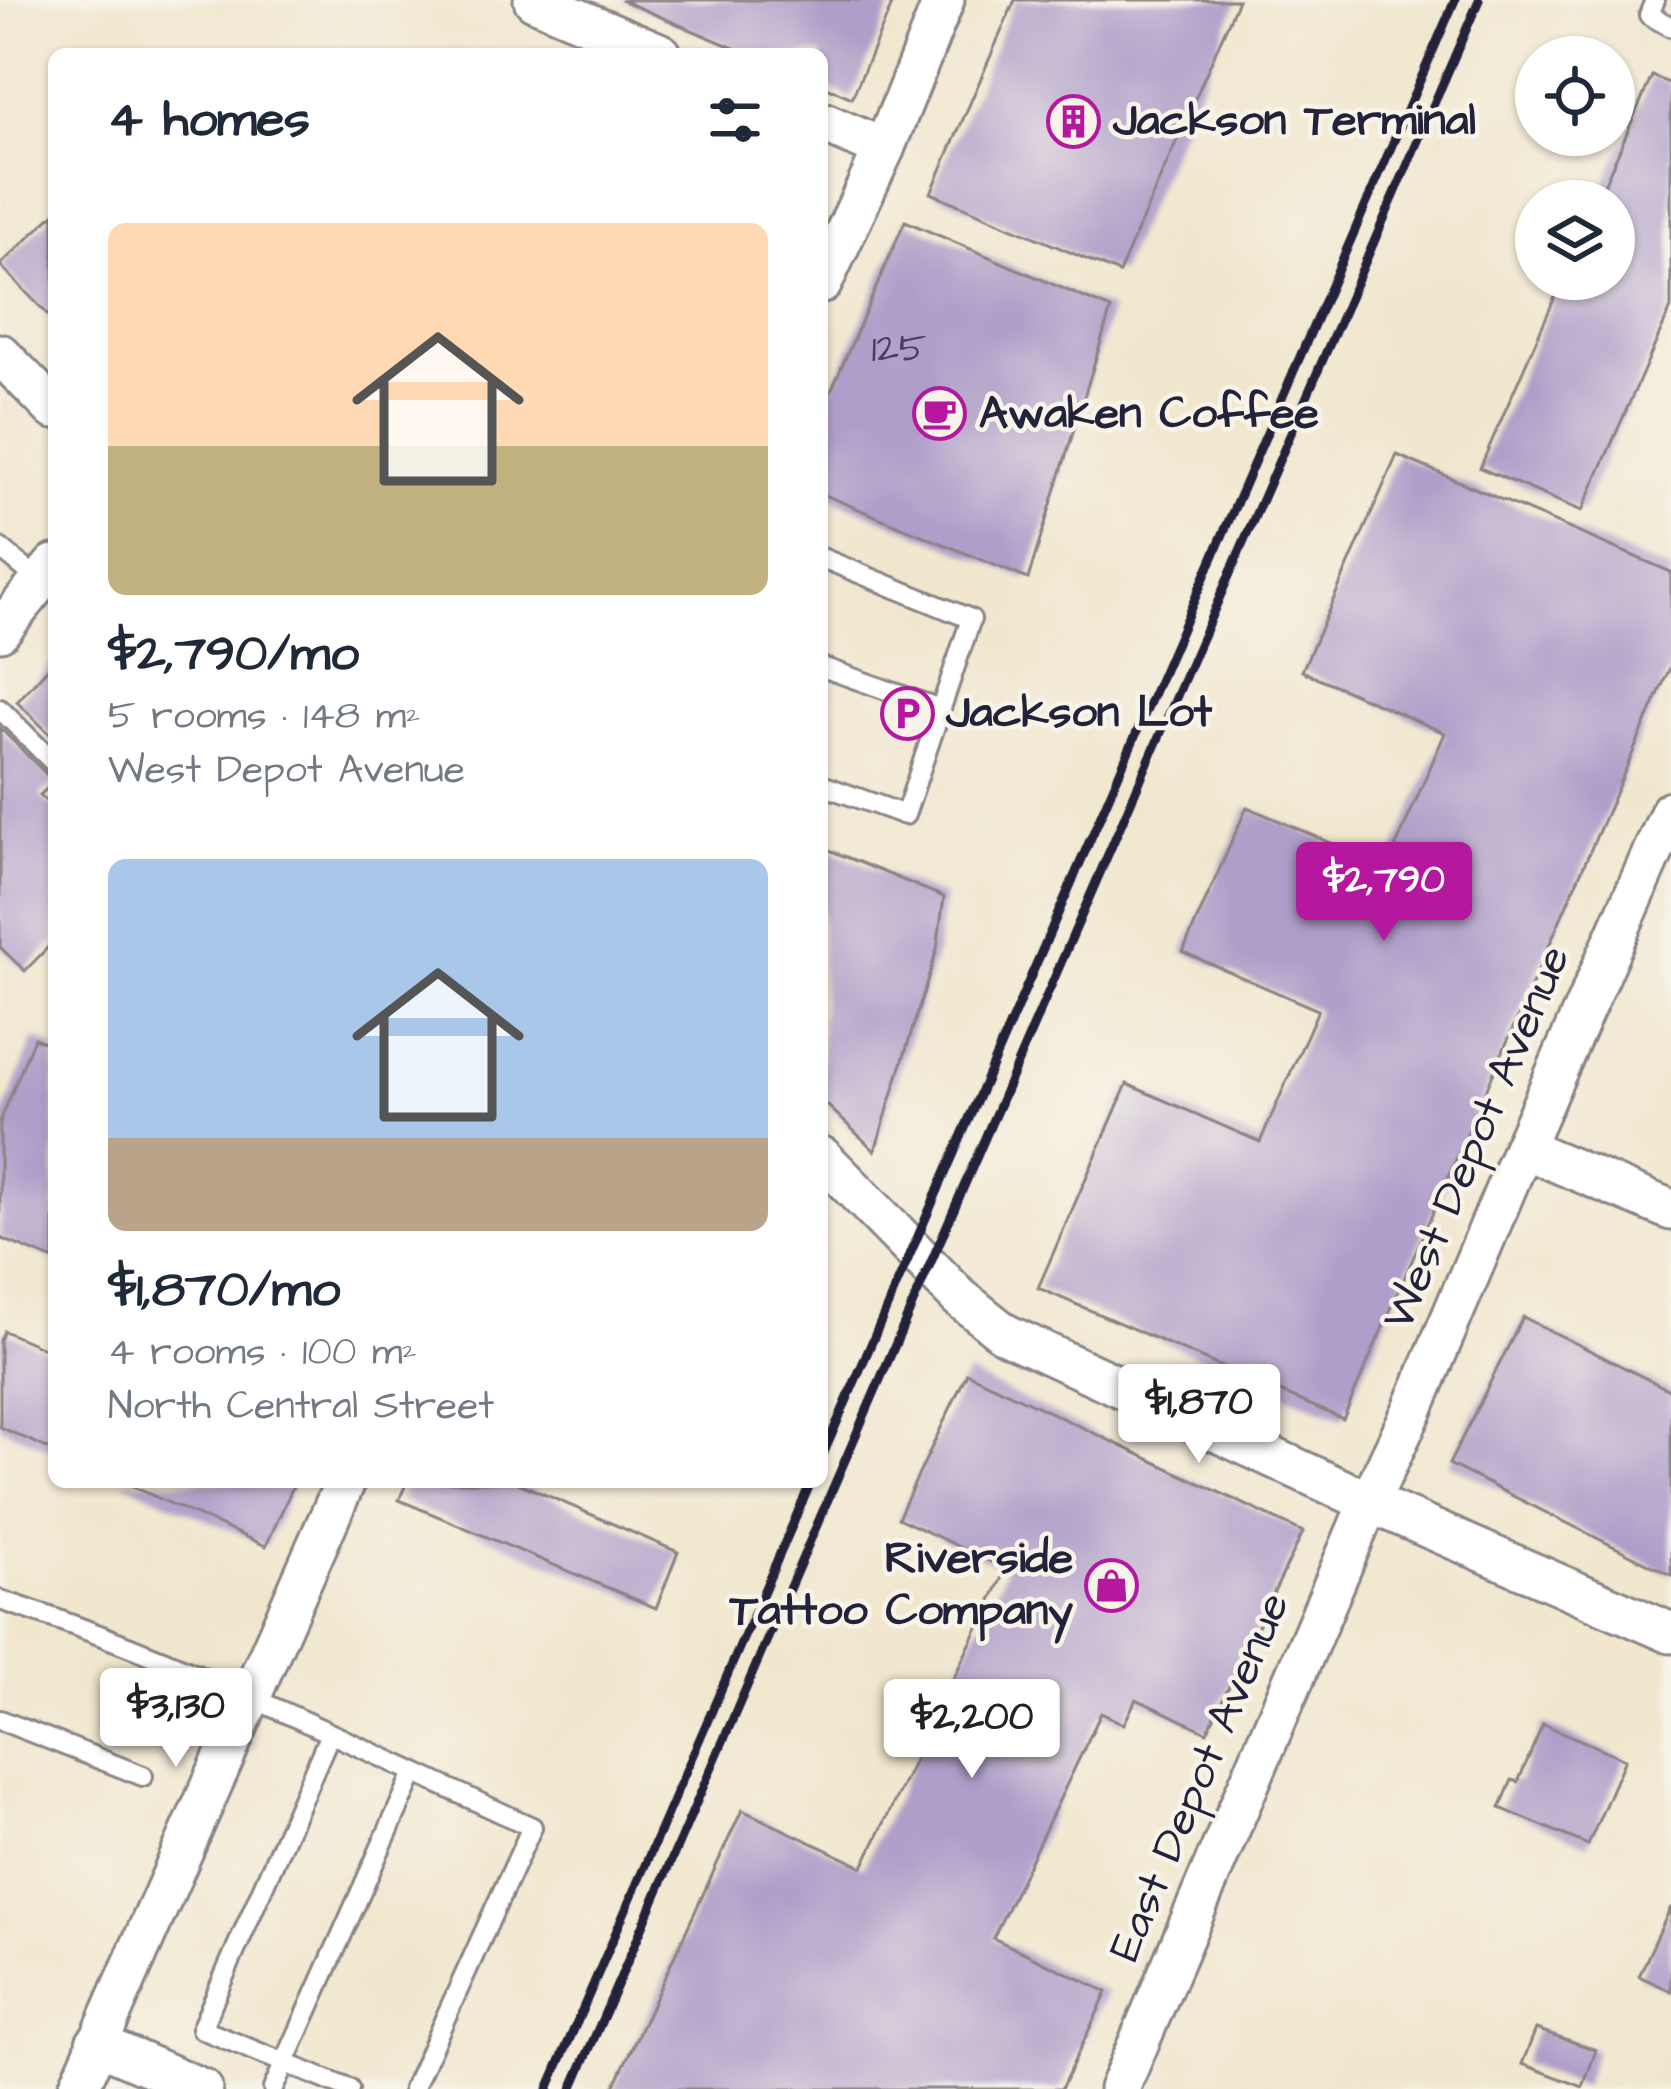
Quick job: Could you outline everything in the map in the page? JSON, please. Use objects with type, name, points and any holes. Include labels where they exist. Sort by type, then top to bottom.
[{"type":"street","points":[[534,0],[647,48]]},
{"type":"street","points":[[828,270],[884,149],[944,0]]},
{"type":"street","points":[[828,125],[884,149]]},
{"type":"street","points":[[0,354],[48,403]]},
{"type":"street","points":[[0,632],[47,573]]},
{"type":"street","name":"West Depot Avenue","points":[[1369,1502],[1671,811]]},
{"type":"street","points":[[1522,1148],[1671,1210]]},
{"type":"street","points":[[828,1163],[959,1297],[1005,1334],[1369,1502],[1671,1633]]},
{"type":"street","points":[[77,2089],[342,1488]]},
{"type":"street","name":"East Depot Avenue","points":[[1119,2089],[1369,1502]]},
{"type":"street","points":[[96,2043],[202,2089]]},
{"type":"lane","points":[[1655,0],[1649,15],[1671,27]]},
{"type":"lane","points":[[0,548],[47,573]]},
{"type":"lane","points":[[828,560],[970,619],[905,815],[828,787]]},
{"type":"lane","points":[[828,669],[940,709]]},
{"type":"lane","points":[[0,709],[48,757]]},
{"type":"lane","points":[[0,1600],[75,1624],[249,1698],[532,1827],[413,2089]]},
{"type":"lane","points":[[0,1720],[143,1776]]},
{"type":"lane","points":[[330,1734],[201,2029],[349,2089]]},
{"type":"lane","points":[[273,2089],[414,1772]]},
{"type":"building","points":[[621,0],[881,0],[892,5],[852,98],[828,88],[828,48],[734,48]]},
{"type":"building","name":"Jackson Terminal","points":[[1015,0],[1238,0],[1119,273],[931,193]]},
{"type":"building","points":[[1652,76],[1671,84],[1671,308],[1582,511],[1480,468],[1554,300],[1635,300],[1635,180],[1606,180],[1617,156],[1635,156],[1635,115]]},
{"type":"building","points":[[48,220],[48,315],[0,265]]},
{"type":"building","points":[[905,221],[1111,309],[1028,579],[828,496],[828,398]]},
{"type":"building","points":[[1397,455],[1671,572],[1671,665],[1343,1419],[1038,1288],[1127,1084],[1260,1142],[1318,1010],[1183,952],[1247,807],[1387,867],[1445,733],[1302,671]]},
{"type":"building","points":[[48,668],[48,732],[17,702]]},
{"type":"building","points":[[0,728],[48,776],[48,788],[40,795],[48,803],[48,947],[25,971],[0,947]]},
{"type":"building","points":[[828,849],[944,897],[937,949],[875,1151],[828,1106]]},
{"type":"building","points":[[34,1038],[48,1044],[48,1258],[0,1238],[0,1122]]},
{"type":"building","points":[[1523,1317],[1671,1391],[1671,1575],[1449,1464]]},
{"type":"building","points":[[4,1331],[48,1350],[48,1448],[0,1427],[0,1340]]},
{"type":"building","points":[[967,1373],[1303,1532],[1207,1732],[1136,1699],[1124,1724],[1101,1713],[993,1938],[1107,1992],[1061,2089],[613,2089],[742,1810],[863,1867],[1006,1569],[898,1518]]},
{"type":"building","points":[[136,1488],[292,1488],[266,1546]]},
{"type":"building","points":[[404,1488],[530,1488],[678,1552],[656,1608],[399,1500]]},
{"type":"building","points":[[1543,1724],[1625,1759],[1588,1845],[1500,1808],[1512,1780],[1518,1782]]},
{"type":"building","points":[[1671,1907],[1671,1991],[1639,1976]]},
{"type":"building","points":[[1536,2029],[1596,2050],[1583,2087],[1522,2064]]},
{"type":"railway","points":[[828,1443],[1455,0]]},
{"type":"railway","points":[[572,2089],[1479,0]]},
{"type":"railway","points":[[548,2089],[808,1488]]},
{"type":"place","name":"Jackson Terminal","points":[[1074,121]]},
{"type":"place","name":"Awaken Coffee","points":[[940,414]]},
{"type":"place","name":"Jackson Lot","points":[[907,713]]},
{"type":"place","name":"Riverside Tattoo Company","points":[[1112,1585]]}]
